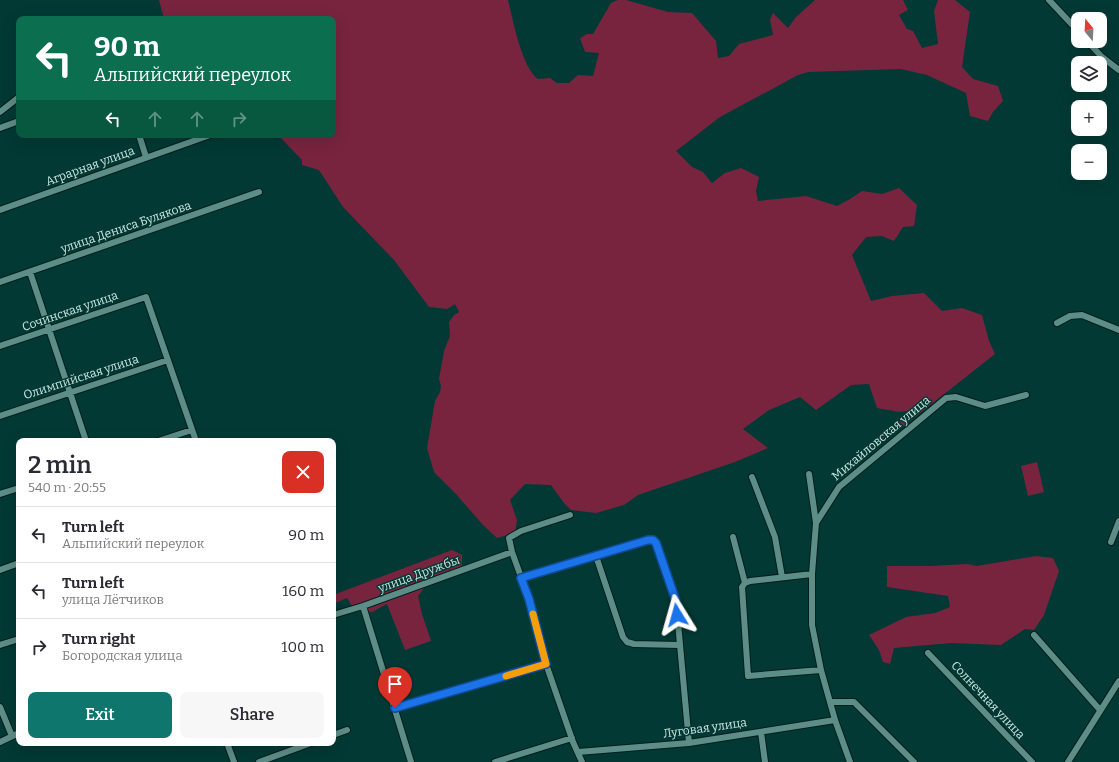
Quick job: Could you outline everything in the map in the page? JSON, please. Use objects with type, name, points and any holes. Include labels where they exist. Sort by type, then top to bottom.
[{"type":"street","points":[[1050,0],[1071,23]]},
{"type":"street","points":[[1094,48],[1102,57],[1119,70]]},
{"type":"street","points":[[0,112],[16,99]]},
{"type":"street","points":[[0,128],[16,122]]},
{"type":"street","points":[[140,138],[146,157]]},
{"type":"street","name":"Аграрная улица","points":[[0,210],[201,138]]},
{"type":"street","name":"улица Дениса Булякова","points":[[0,282],[259,192]]},
{"type":"street","points":[[30,272],[85,438]]},
{"type":"street","name":"Сочинская улица","points":[[0,346],[146,297],[168,360]]},
{"type":"street","points":[[1056,323],[1070,316],[1082,315],[1119,330]]},
{"type":"street","points":[[168,360],[195,438]]},
{"type":"street","name":"Олимпийская улица","points":[[0,416],[168,360]]},
{"type":"street","name":"Михайловская улица","points":[[850,762],[835,720],[821,670],[812,625],[812,574],[816,523],[839,487],[946,398],[956,397],[985,406],[1026,395]]},
{"type":"street","points":[[167,438],[192,430]]},
{"type":"street","points":[[809,474],[816,523]]},
{"type":"street","points":[[752,477],[775,537],[782,577]]},
{"type":"street","points":[[0,494],[16,489]]},
{"type":"street","points":[[570,515],[521,531],[509,538],[512,552],[529,599],[546,664],[582,762]]},
{"type":"street","points":[[1111,542],[1119,520]]},
{"type":"street","points":[[733,537],[745,583]]},
{"type":"street","points":[[521,578],[648,540],[653,540],[656,543],[676,601],[689,743]]},
{"type":"street","name":"улица Дружбы","points":[[336,613],[363,606],[512,552]]},
{"type":"street","points":[[596,556],[623,637],[627,642],[634,644],[679,645]]},
{"type":"street","points":[[0,570],[16,564]]},
{"type":"street","points":[[812,574],[750,581],[745,583],[742,587],[748,676],[821,670]]},
{"type":"street","points":[[363,606],[411,762]]},
{"type":"street","points":[[1034,635],[1100,710]]},
{"type":"street","points":[[0,645],[16,640]]},
{"type":"street","name":"Солнечная улица","points":[[928,652],[1032,762]]},
{"type":"street","points":[[395,708],[546,664]]},
{"type":"street","points":[[1068,762],[1119,681]]},
{"type":"street","points":[[831,702],[854,702],[914,762]]},
{"type":"street","points":[[0,707],[12,736]]},
{"type":"street","name":"Луговая улица","points":[[578,752],[689,743],[835,720]]},
{"type":"street","points":[[336,734],[347,730]]},
{"type":"street","points":[[761,732],[765,762]]},
{"type":"street","points":[[0,742],[16,734]]},
{"type":"street","points":[[495,762],[572,738]]},
{"type":"street","points":[[228,746],[234,762]]},
{"type":"street","points":[[259,762],[303,746]]},
{"type":"shaded area","points":[[159,0],[508,0],[515,31],[527,65],[532,73],[538,79],[550,78],[557,83],[569,83],[578,75],[593,76],[599,53],[585,52],[580,38],[587,34],[593,34],[611,3],[618,0],[626,0],[668,12],[692,13],[716,41],[718,58],[729,56],[739,44],[773,35],[770,20],[773,13],[788,28],[796,17],[815,0],[903,0],[908,10],[899,15],[907,29],[913,31],[922,48],[938,44],[934,11],[938,0],[955,0],[970,12],[962,67],[973,79],[998,86],[1003,101],[993,112],[988,121],[970,116],[966,93],[927,75],[901,69],[808,72],[798,75],[720,117],[676,151],[692,167],[703,172],[712,183],[725,173],[741,168],[759,177],[756,191],[758,201],[806,196],[837,206],[862,191],[882,194],[899,188],[917,205],[914,226],[903,227],[894,241],[882,236],[866,237],[852,255],[871,301],[892,296],[924,293],[942,311],[962,308],[982,315],[989,341],[995,354],[873,450],[869,446],[915,410],[899,412],[877,408],[869,384],[851,385],[816,410],[800,397],[769,410],[743,429],[768,448],[735,462],[638,495],[624,505],[596,513],[571,510],[551,485],[525,484],[510,500],[517,520],[515,533],[497,538],[434,472],[427,448],[435,401],[440,392],[441,386],[439,379],[444,351],[450,336],[449,322],[454,315],[459,312],[455,304],[447,309],[429,307],[394,260],[343,207],[319,170],[302,165],[302,160],[281,138],[336,138],[336,16],[163,16]]},
{"type":"shaded area","points":[[1037,462],[1044,492],[1028,496],[1021,466]]},
{"type":"shaded area","points":[[452,550],[462,555],[462,572],[425,587],[418,596],[431,641],[405,650],[387,604],[372,612],[355,611],[347,598],[336,603],[336,594]]},
{"type":"shaded area","points":[[1036,556],[1053,558],[1059,571],[1044,615],[1034,630],[1025,629],[1001,645],[951,643],[894,648],[890,664],[883,662],[879,650],[869,635],[906,617],[935,613],[950,607],[948,596],[887,587],[887,566],[967,564],[977,566]]},
{"type":"slow traffic","points":[[506,676],[546,664],[533,614]]},
{"type":"route","points":[[395,708],[546,664],[529,599],[521,578],[648,540],[653,540],[656,543],[676,601],[677,615]]}]
